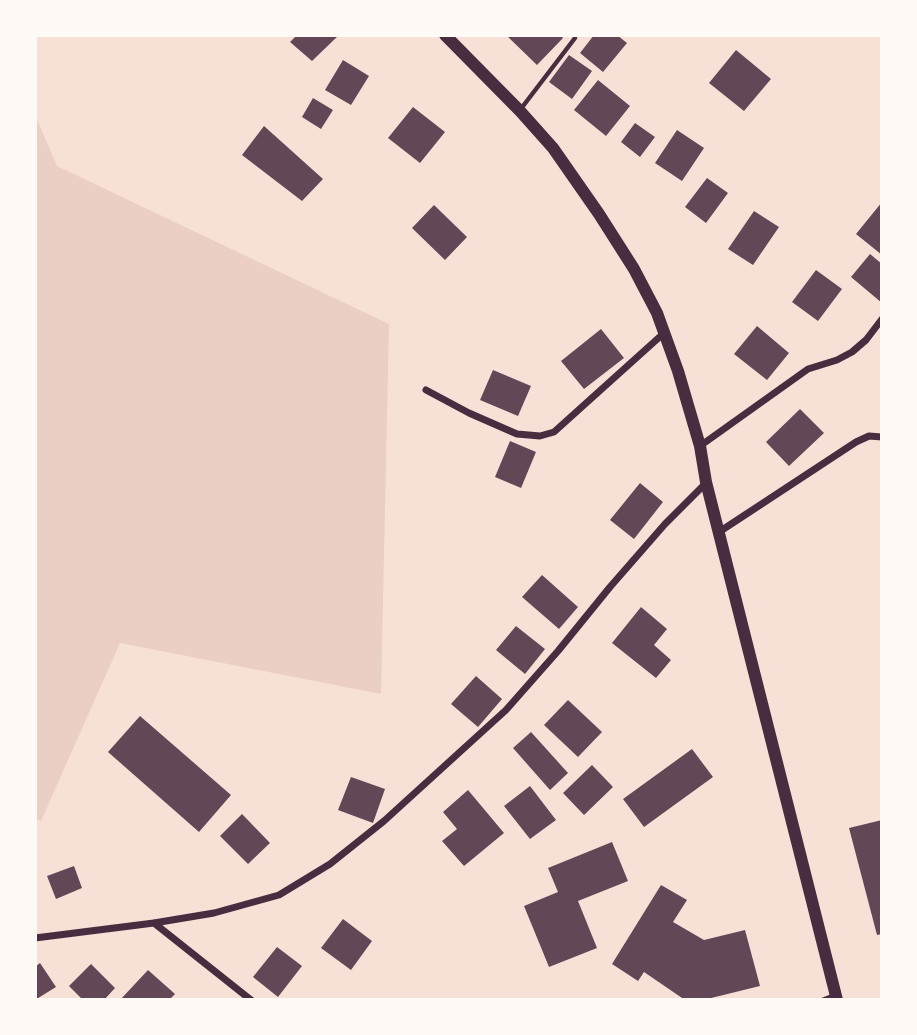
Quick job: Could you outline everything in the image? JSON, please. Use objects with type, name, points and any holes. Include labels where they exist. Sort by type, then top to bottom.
[{"type":"main road","points":[[446,35],[520,110],[553,148],[634,269],[657,313],[678,371],[699,446],[836,997]]},
{"type":"street","points":[[699,446],[807,369],[837,360],[852,352],[866,340],[882,319]]},
{"type":"street","points":[[426,390],[517,434],[540,436],[554,432],[664,333]]},
{"type":"street","points":[[719,532],[856,442],[869,436],[882,437]]},
{"type":"street","points":[[35,937],[214,913],[279,895],[330,864],[384,821],[506,710],[647,545],[706,482]]},
{"type":"street","points":[[154,923],[251,1000]]},
{"type":"lane","points":[[520,110],[575,38]]},
{"type":"lane","points":[[821,1000],[836,997]]},
{"type":"shaded area","points":[[35,115],[57,166],[389,324],[381,694],[120,643],[41,821],[35,819]]},
{"type":"building","points":[[297,35],[339,35],[312,61],[290,42]]},
{"type":"building","points":[[506,35],[560,35],[563,38],[537,65]]},
{"type":"building","points":[[594,35],[617,35],[627,43],[603,72],[580,53]]},
{"type":"building","points":[[736,50],[771,79],[744,111],[709,83]]},
{"type":"building","points":[[569,55],[592,71],[572,99],[549,82]]},
{"type":"building","points":[[343,60],[369,76],[351,105],[325,90]]},
{"type":"building","points":[[598,80],[630,106],[606,136],[574,110]]},
{"type":"building","points":[[313,98],[333,110],[321,129],[302,117]]},
{"type":"building","points":[[413,107],[445,132],[420,163],[388,138]]},
{"type":"building","points":[[635,123],[655,137],[640,157],[621,142]]},
{"type":"building","points":[[264,126],[323,179],[302,201],[242,155]]},
{"type":"building","points":[[677,130],[704,148],[682,181],[655,163]]},
{"type":"building","points":[[707,178],[728,193],[706,223],[685,207]]},
{"type":"building","points":[[882,202],[882,255],[856,234]]},
{"type":"building","points":[[434,205],[467,237],[445,260],[412,228]]},
{"type":"building","points":[[754,211],[779,227],[753,265],[728,249]]},
{"type":"building","points":[[870,254],[882,264],[882,303],[851,277]]},
{"type":"building","points":[[816,270],[842,289],[818,321],[792,302]]},
{"type":"building","points":[[757,326],[789,353],[767,380],[734,354]]},
{"type":"building","points":[[601,329],[624,358],[584,389],[561,361]]},
{"type":"building","points":[[493,370],[531,386],[518,416],[480,400]]},
{"type":"building","points":[[800,409],[824,433],[789,466],[766,442]]},
{"type":"building","points":[[510,441],[536,452],[521,488],[495,477]]},
{"type":"building","points":[[640,483],[663,502],[634,539],[610,520]]},
{"type":"building","points":[[542,575],[578,607],[559,629],[522,597]]},
{"type":"building","points":[[641,607],[667,629],[654,645],[671,660],[656,678],[612,643]]},
{"type":"building","points":[[516,626],[545,649],[525,674],[496,650]]},
{"type":"building","points":[[476,676],[502,699],[478,727],[451,704]]},
{"type":"building","points":[[568,700],[602,732],[578,757],[544,725]]},
{"type":"building","points":[[140,716],[231,795],[199,832],[108,752]]},
{"type":"building","points":[[531,732],[568,773],[550,790],[513,748]]},
{"type":"building","points":[[692,749],[713,777],[644,827],[623,799]]},
{"type":"building","points":[[592,765],[613,787],[584,815],[563,793]]},
{"type":"building","points":[[351,777],[385,789],[373,823],[338,810]]},
{"type":"building","points":[[530,786],[556,820],[530,839],[504,806]]},
{"type":"building","points":[[468,790],[504,833],[464,866],[442,841],[457,829],[443,812]]},
{"type":"building","points":[[242,814],[270,843],[248,864],[220,836]]},
{"type":"building","points":[[882,820],[882,934],[877,935],[849,828]]},
{"type":"building","points":[[612,842],[628,881],[578,901],[597,948],[549,967],[524,906],[558,892],[548,868]]},
{"type":"building","points":[[74,866],[82,888],[56,899],[47,876]]},
{"type":"building","points":[[661,885],[687,900],[673,922],[704,940],[745,930],[760,986],[703,1000],[685,1000],[644,972],[638,981],[612,964]]},
{"type":"building","points":[[343,919],[372,941],[351,970],[321,948]]},
{"type":"building","points":[[277,947],[302,966],[278,997],[253,977]]},
{"type":"building","points":[[40,963],[56,987],[35,1000],[35,967]]},
{"type":"building","points":[[91,964],[115,988],[104,1000],[83,1000],[69,986]]},
{"type":"building","points":[[148,970],[175,994],[169,1000],[120,1000]]}]
